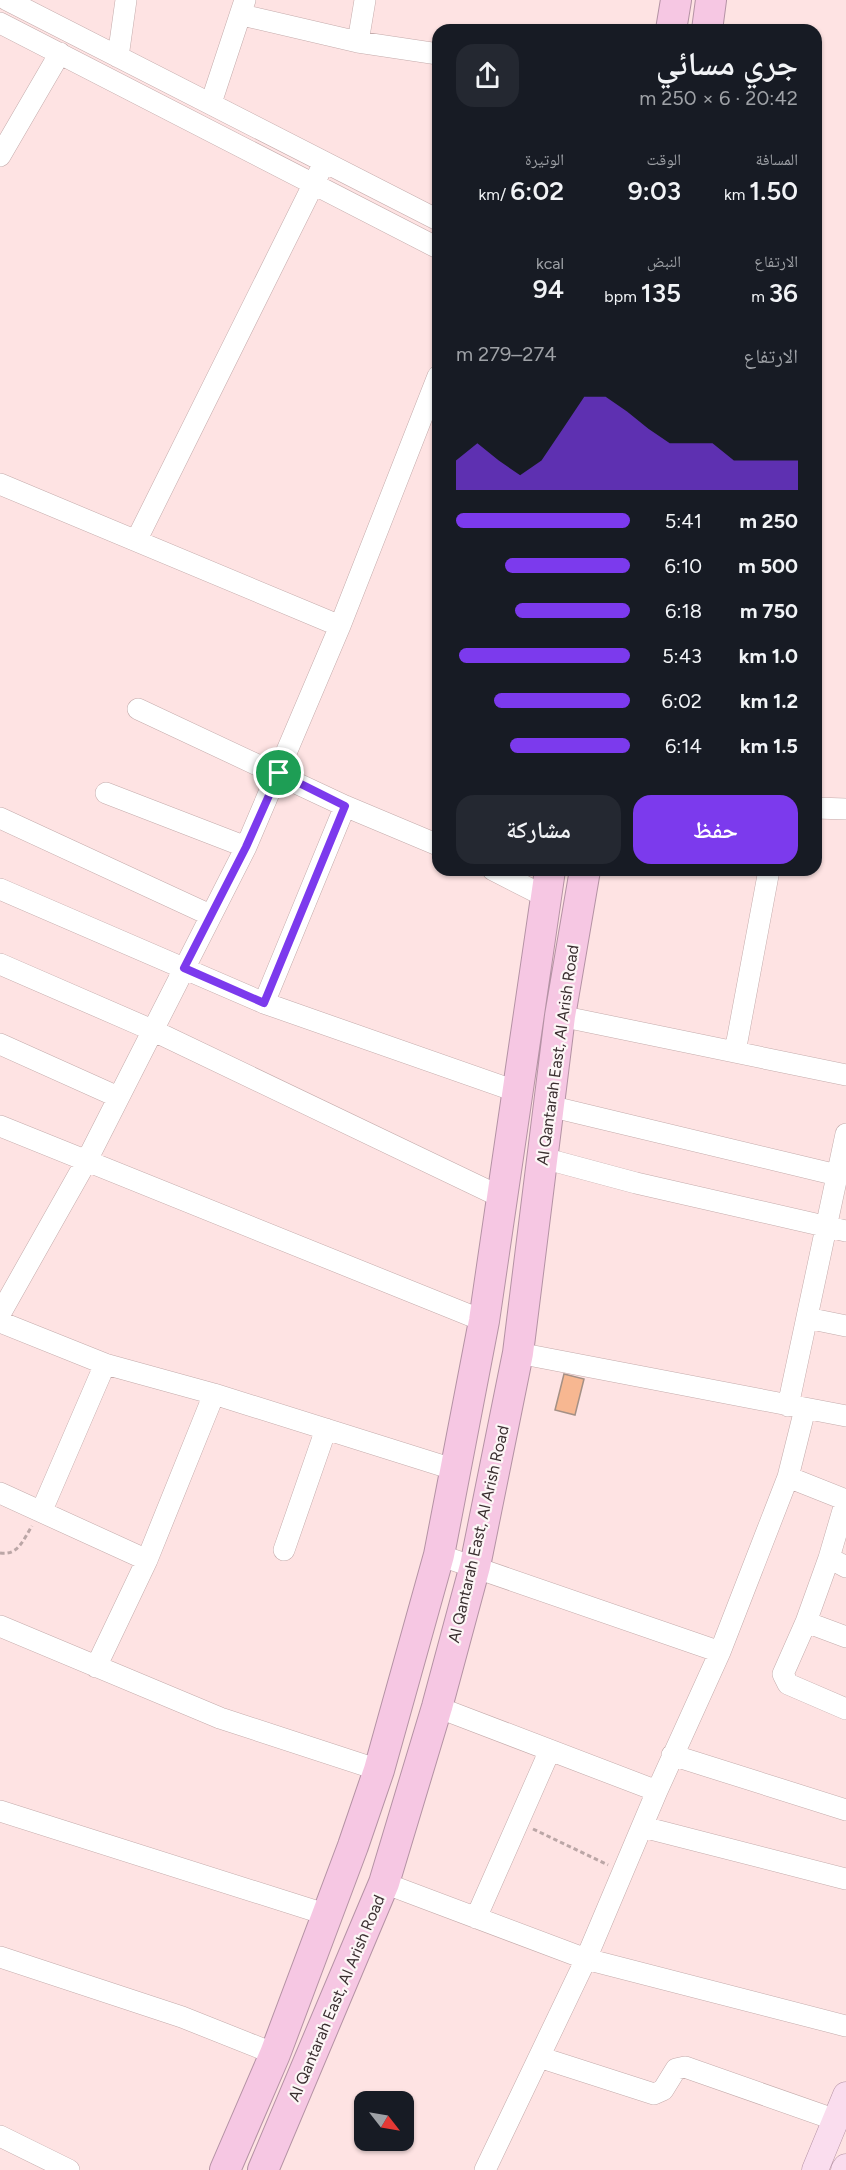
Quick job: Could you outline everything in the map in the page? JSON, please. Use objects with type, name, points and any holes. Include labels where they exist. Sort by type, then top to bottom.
[{"type":"highway","points":[[672,24],[676,0]]},
{"type":"highway","points":[[707,24],[711,0]]},
{"type":"highway","name":"Al Qantarah East, Al Arish Road","points":[[262,2170],[384,1883],[437,1707],[475,1566],[518,1353],[560,1016],[584,876]]},
{"type":"highway","name":"Al Qantarah East, Al Arish Road","points":[[225,2170],[275,2054],[328,1915],[379,1770],[439,1556],[484,1321],[548,883]]},
{"type":"main road","points":[[814,2170],[846,2095]]},
{"type":"street","points":[[7,0],[325,160],[432,217]]},
{"type":"street","points":[[118,57],[126,0]]},
{"type":"street","points":[[358,42],[365,0]]},
{"type":"street","points":[[211,103],[244,8],[358,42],[432,53]]},
{"type":"street","points":[[0,23],[432,245]]},
{"type":"street","points":[[0,156],[60,53]]},
{"type":"street","points":[[137,539],[325,160]]},
{"type":"street","points":[[0,1314],[87,1160],[246,847],[339,626],[432,391]]},
{"type":"street","points":[[0,484],[137,539],[339,626]]},
{"type":"street","points":[[138,709],[279,773],[345,806],[432,842]]},
{"type":"street","points":[[106,793],[246,847]]},
{"type":"street","points":[[264,1003],[345,806]]},
{"type":"street","points":[[822,808],[846,809]]},
{"type":"street","points":[[0,818],[210,915]]},
{"type":"street","points":[[518,876],[548,883]]},
{"type":"street","points":[[735,1052],[768,876]]},
{"type":"street","points":[[0,889],[264,1003],[518,1092]]},
{"type":"street","points":[[0,964],[152,1030],[501,1197]]},
{"type":"street","points":[[560,1016],[846,1075]]},
{"type":"street","points":[[0,1044],[118,1097]]},
{"type":"street","points":[[549,1106],[837,1175]]},
{"type":"street","points":[[0,1126],[484,1321]]},
{"type":"street","points":[[485,2170],[624,1873],[672,1755],[720,1652],[788,1477],[807,1317],[836,1228],[837,1175],[846,1134]]},
{"type":"street","points":[[543,1158],[636,1183],[836,1228]]},
{"type":"street","points":[[807,1317],[846,1326]]},
{"type":"street","points":[[0,1322],[105,1364],[214,1394],[456,1470]]},
{"type":"street","points":[[518,1353],[846,1416]]},
{"type":"street","points":[[42,1510],[105,1364]]},
{"type":"street","points":[[96,1667],[147,1560],[214,1394]]},
{"type":"street","points":[[284,1550],[326,1429]]},
{"type":"street","points":[[788,1477],[846,1500],[837,1562],[785,1666],[785,1680],[810,1695],[846,1709]]},
{"type":"street","points":[[0,1493],[42,1510],[147,1560]]},
{"type":"street","points":[[439,1556],[475,1566],[720,1652]]},
{"type":"street","points":[[806,1622],[846,1637]]},
{"type":"street","points":[[0,1626],[220,1718],[379,1770]]},
{"type":"street","points":[[437,1707],[657,1791]]},
{"type":"street","points":[[477,1918],[550,1750]]},
{"type":"street","points":[[672,1755],[846,1810]]},
{"type":"street","points":[[0,1811],[328,1915]]},
{"type":"street","points":[[643,1827],[846,1878]]},
{"type":"street","points":[[384,1883],[585,1959],[846,2026]]},
{"type":"street","points":[[1,1960],[182,2017],[275,2054]]},
{"type":"street","points":[[538,2057],[654,2094],[663,2090],[676,2069],[685,2067],[836,2120]]},
{"type":"street","points":[[0,2136],[69,2170]]},
{"type":"path","points":[[0,1553],[8,1554],[17,1550],[42,1510]]},
{"type":"path","points":[[533,1829],[624,1873]]},
{"type":"building","points":[[564,1374],[584,1379],[575,1415],[555,1410]]},
{"type":"route","points":[[279,773],[345,806],[264,1003],[184,968],[246,847],[279,773]]}]
